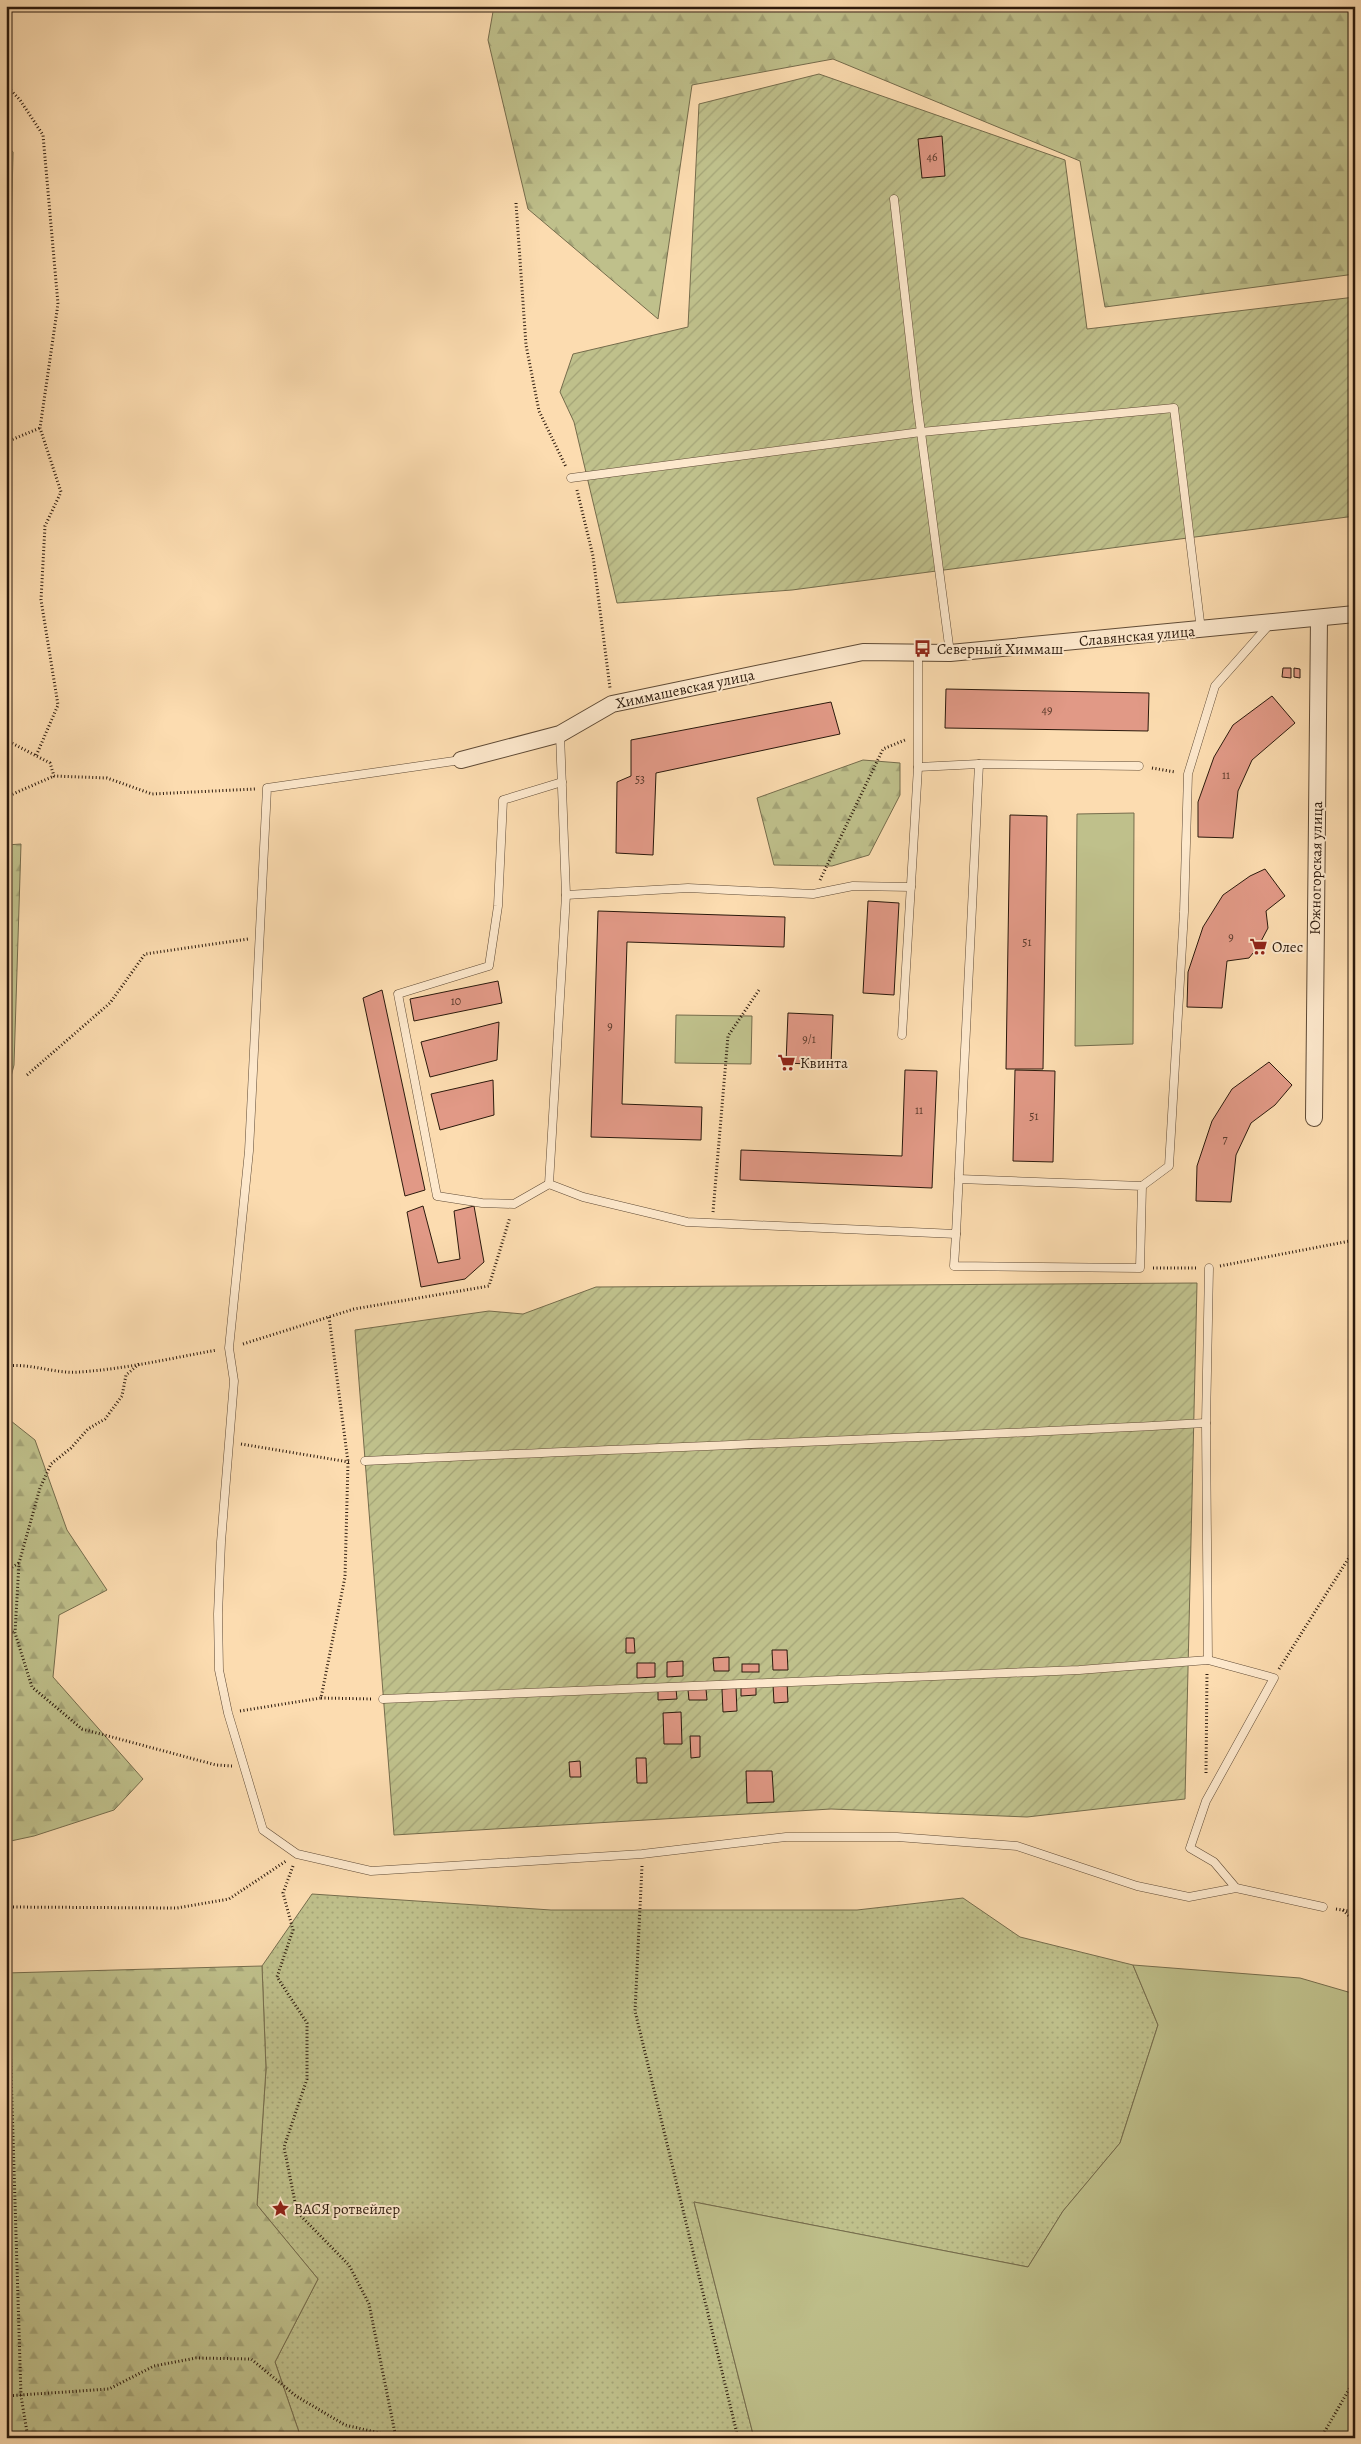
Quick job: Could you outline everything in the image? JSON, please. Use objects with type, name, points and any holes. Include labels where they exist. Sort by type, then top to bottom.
[{"type":"street","name":"Славянская улица","points":[[918,652],[950,653],[1355,614]]},
{"type":"street","name":"Южногорская улица","points":[[1314,1118],[1319,618]]},
{"type":"street","name":"Химмашевская улица","points":[[461,760],[560,734],[612,704],[863,652],[918,652]]},
{"type":"lane","points":[[894,199],[921,432],[950,653]]},
{"type":"lane","points":[[571,478],[921,432],[1174,408],[1201,630]]},
{"type":"lane","points":[[959,1179],[1142,1186],[1169,1166],[1184,912],[1188,774],[1215,686],[1271,623]]},
{"type":"lane","points":[[902,1035],[918,767],[918,652]]},
{"type":"lane","points":[[549,1184],[566,896],[560,734]]},
{"type":"lane","points":[[461,760],[267,788],[249,1151],[229,1348],[234,1381],[228,1442],[218,1614],[219,1670],[228,1713],[246,1766],[264,1830],[297,1854],[371,1871],[642,1854],[786,1837],[897,1837],[1017,1846],[1137,1886],[1189,1897],[1236,1888],[1323,1907]]},
{"type":"lane","points":[[979,764],[954,1266],[1140,1268],[1142,1186]]},
{"type":"lane","points":[[918,767],[979,764],[1139,766]]},
{"type":"lane","points":[[549,1184],[514,1204],[482,1203],[437,1196],[398,994],[489,966],[498,906],[503,800],[562,782]]},
{"type":"lane","points":[[566,896],[688,888],[813,894],[853,886],[911,887]]},
{"type":"lane","points":[[549,1184],[583,1197],[678,1220],[712,1224],[956,1234]]},
{"type":"lane","points":[[1208,1660],[1206,1423],[1209,1268]]},
{"type":"lane","points":[[365,1461],[627,1448],[1020,1433],[1206,1423]]},
{"type":"lane","points":[[383,1699],[1079,1670],[1208,1660],[1274,1678],[1206,1801],[1190,1848],[1214,1862],[1236,1888]]},
{"type":"path","points":[[6,85],[20,100],[42,135],[58,304],[40,428],[61,492],[45,526],[40,600],[58,705],[36,756]]},
{"type":"path","points":[[516,202],[526,345],[538,411],[578,492],[593,556],[612,704]]},
{"type":"path","points":[[6,442],[40,428]]},
{"type":"path","points":[[813,894],[883,749],[918,735]]},
{"type":"path","points":[[6,740],[50,763],[54,776]]},
{"type":"path","points":[[1139,766],[1188,774]]},
{"type":"path","points":[[6,797],[54,776],[107,778],[152,794],[267,788]]},
{"type":"path","points":[[27,1075],[110,1004],[144,954],[260,938]]},
{"type":"path","points":[[712,1224],[728,1036],[759,990]]},
{"type":"path","points":[[6,1366],[20,1365],[77,1372],[139,1364],[229,1348],[354,1308],[490,1286],[514,1204]]},
{"type":"path","points":[[1140,1268],[1209,1268],[1355,1240]]},
{"type":"path","points":[[321,1698],[345,1577],[348,1462],[330,1316]]},
{"type":"path","points":[[139,1364],[126,1375],[122,1396],[105,1419],[88,1429],[71,1448],[51,1464],[40,1488],[19,1563],[15,1633],[32,1687],[82,1729],[216,1765],[246,1766]]},
{"type":"path","points":[[228,1442],[348,1462],[365,1461]]},
{"type":"path","points":[[1274,1678],[1355,1548]]},
{"type":"path","points":[[6,1571],[19,1563]]},
{"type":"path","points":[[6,1629],[15,1633]]},
{"type":"path","points":[[1206,1801],[1208,1660]]},
{"type":"path","points":[[228,1713],[321,1698],[383,1699]]},
{"type":"path","points":[[6,1907],[177,1908],[229,1899],[297,1854]]},
{"type":"path","points":[[297,1854],[283,1893],[293,1930],[277,1977],[307,2023],[307,2079],[284,2146],[297,2212],[348,2265],[369,2304],[396,2437]]},
{"type":"path","points":[[642,1854],[635,2011],[738,2438]]},
{"type":"path","points":[[1323,1907],[1355,1912]]},
{"type":"path","points":[[1343,1910],[1355,1922]]},
{"type":"path","points":[[6,2021],[10,2040],[21,2396],[28,2438]]},
{"type":"path","points":[[6,2396],[109,2389],[154,2366],[196,2358],[251,2359],[296,2396],[345,2425],[401,2438]]},
{"type":"path","points":[[1321,2438],[1355,2379]]},
{"type":"green space","points":[[494,6],[1355,6],[1355,274],[1105,307],[1080,161],[833,59],[692,85],[658,319],[528,209],[488,40]]},
{"type":"green space","points":[[819,74],[1065,160],[1087,329],[1355,297],[1355,516],[792,590],[617,603],[574,422],[560,392],[573,354],[688,327],[699,104]]},
{"type":"green space","points":[[6,144],[13,152],[8,375],[6,379]]},
{"type":"green space","points":[[863,760],[900,763],[900,795],[869,855],[832,866],[774,865],[757,798]]},
{"type":"green space","points":[[1134,813],[1133,1044],[1075,1046],[1077,814]]},
{"type":"green space","points":[[21,844],[14,1065],[6,1096],[6,845]]},
{"type":"green space","points":[[676,1015],[752,1016],[751,1064],[675,1063]]},
{"type":"green space","points":[[1197,1283],[1185,1799],[1027,1817],[831,1809],[394,1835],[355,1330],[489,1311],[523,1314],[596,1287]]},
{"type":"green space","points":[[6,1417],[35,1440],[67,1530],[107,1590],[59,1615],[53,1677],[143,1779],[114,1810],[34,1836],[6,1842]]},
{"type":"green space","points":[[312,1894],[551,1910],[857,1910],[963,1898],[1020,1937],[1133,1965],[1158,2025],[1120,2143],[1063,2211],[1028,2267],[694,2202],[754,2438],[301,2438],[275,2362],[318,2279],[257,2205],[266,2069],[262,1966]]},
{"type":"green space","points":[[1133,1965],[1300,1978],[1355,1994],[1355,2438],[754,2438],[694,2202],[1028,2267],[1063,2211],[1120,2143],[1158,2025]]},
{"type":"green space","points":[[262,1966],[266,2069],[257,2205],[318,2279],[275,2362],[301,2438],[6,2438],[6,1973]]},
{"type":"building","points":[[942,136],[945,176],[922,178],[918,139]]},
{"type":"building","points":[[1283,668],[1291,668],[1291,678],[1282,677]]},
{"type":"building","points":[[1294,668],[1300,669],[1300,678],[1294,677]]},
{"type":"building","points":[[946,689],[1149,693],[1148,731],[945,728]]},
{"type":"building","points":[[1272,696],[1295,723],[1252,760],[1238,791],[1233,838],[1198,837],[1198,802],[1214,757],[1233,725]]},
{"type":"building","points":[[831,702],[840,734],[656,773],[653,855],[616,853],[617,782],[631,776],[631,740]]},
{"type":"building","points":[[1010,815],[1047,816],[1043,1069],[1006,1069]]},
{"type":"building","points":[[1265,869],[1285,896],[1266,911],[1268,928],[1258,947],[1249,958],[1227,961],[1222,1008],[1187,1007],[1188,972],[1203,927],[1223,895],[1250,876]]},
{"type":"building","points":[[868,901],[899,903],[894,995],[863,993]]},
{"type":"building","points":[[598,911],[785,917],[784,947],[627,942],[622,1104],[702,1107],[701,1140],[591,1137]]},
{"type":"building","points":[[498,981],[502,1003],[414,1021],[410,999]]},
{"type":"building","points":[[382,990],[425,1190],[405,1196],[363,998]]},
{"type":"building","points":[[788,1013],[833,1015],[831,1065],[786,1063]]},
{"type":"building","points":[[499,1022],[497,1060],[430,1077],[421,1042]]},
{"type":"building","points":[[1269,1062],[1292,1085],[1275,1105],[1251,1123],[1236,1155],[1231,1202],[1196,1201],[1197,1166],[1212,1121],[1232,1089]]},
{"type":"building","points":[[905,1070],[937,1071],[932,1188],[740,1180],[741,1150],[902,1156]]},
{"type":"building","points":[[1015,1070],[1055,1071],[1053,1162],[1013,1161]]},
{"type":"building","points":[[493,1080],[494,1115],[440,1130],[431,1094]]},
{"type":"building","points":[[423,1206],[438,1263],[460,1259],[454,1211],[474,1206],[484,1262],[465,1279],[421,1287],[407,1212]]},
{"type":"building","points":[[626,1638],[634,1638],[635,1653],[626,1653]]},
{"type":"building","points":[[772,1650],[787,1650],[788,1670],[773,1670]]},
{"type":"building","points":[[729,1657],[729,1671],[714,1671],[713,1658]]},
{"type":"building","points":[[683,1661],[683,1676],[667,1677],[667,1662]]},
{"type":"building","points":[[637,1663],[655,1663],[655,1677],[637,1678]]},
{"type":"building","points":[[742,1664],[759,1664],[759,1672],[742,1672]]},
{"type":"building","points":[[787,1683],[788,1702],[774,1703],[773,1684]]},
{"type":"building","points":[[741,1686],[756,1686],[756,1695],[741,1696]]},
{"type":"building","points":[[736,1688],[737,1711],[723,1712],[722,1689]]},
{"type":"building","points":[[676,1689],[677,1699],[658,1700],[658,1690]]},
{"type":"building","points":[[706,1689],[707,1700],[689,1700],[688,1690]]},
{"type":"building","points":[[681,1712],[682,1744],[664,1744],[663,1713]]},
{"type":"building","points":[[690,1736],[700,1736],[700,1757],[691,1758]]},
{"type":"building","points":[[636,1758],[646,1758],[647,1783],[637,1783]]},
{"type":"building","points":[[580,1761],[581,1777],[570,1777],[569,1762]]},
{"type":"building","points":[[746,1771],[772,1771],[774,1802],[747,1803]]},
{"type":"place","name":"Северный Химмаш","points":[[923,649]]},
{"type":"place","name":"Олес","points":[[1258,947]]},
{"type":"place","name":"Квинта","points":[[786,1063]]},
{"type":"place","name":"ВАСЯ ротвейлер","points":[[280,2209]]}]
